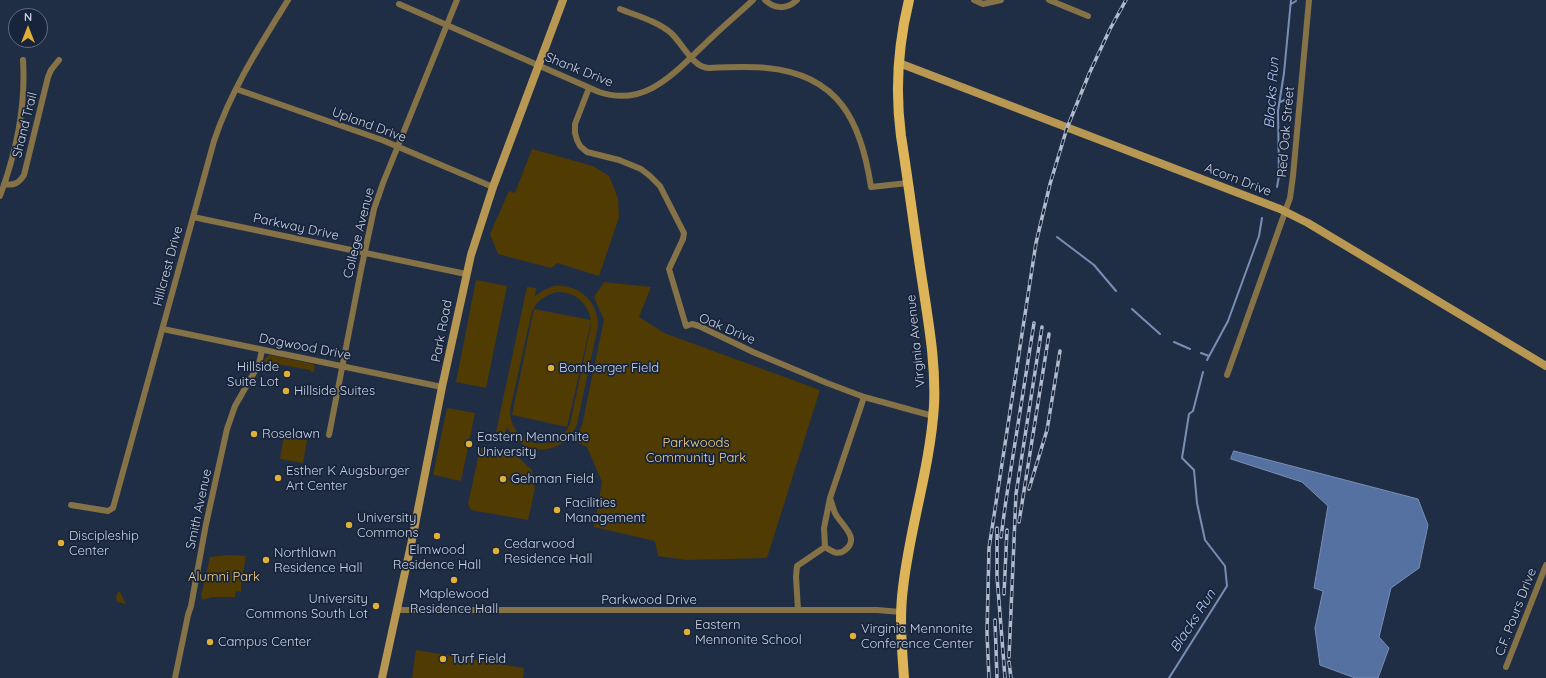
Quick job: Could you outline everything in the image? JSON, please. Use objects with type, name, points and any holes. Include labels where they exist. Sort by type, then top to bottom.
[{"type":"main road","name":"Virginia Avenue","points":[[904,678],[900,612],[906,561],[926,471],[933,416],[934,390],[933,356],[898,110],[899,63],[903,28],[909,0]]},
{"type":"street","name":"Hillcrest Drive","points":[[71,505],[108,511],[113,508],[221,119],[249,65],[288,0]]},
{"type":"street","name":"College Avenue","points":[[328,435],[375,205],[457,0]]},
{"type":"street","name":"Park Road","points":[[382,678],[442,387],[473,246],[493,187],[539,65],[542,52],[563,0]]},
{"type":"street","name":"Shank Drive","points":[[399,4],[589,88],[612,96],[624,96],[639,94],[660,84],[753,0]]},
{"type":"street","points":[[765,0],[772,5],[782,7],[790,5],[797,0]]},
{"type":"street","points":[[974,0],[983,4],[1001,0]]},
{"type":"street","points":[[1049,0],[1088,16]]},
{"type":"street","name":"Red Oak Street","points":[[1227,375],[1290,198],[1309,0]]},
{"type":"street","points":[[620,9],[665,28],[682,44],[698,65],[704,68],[767,68],[800,74],[818,83],[837,98],[853,120],[862,145],[871,187],[908,183]]},
{"type":"street","points":[[0,196],[11,163],[19,125],[23,60]]},
{"type":"street","name":"Shand Trail","points":[[4,184],[13,185],[17,183],[24,175],[48,77],[59,60]]},
{"type":"street","name":"Acorn Drive","points":[[899,63],[1286,212],[1308,223],[1546,366]]},
{"type":"street","name":"Oak Drive","points":[[589,88],[575,126],[575,136],[579,144],[587,152],[625,162],[641,169],[650,176],[661,188],[683,230],[683,239],[669,269],[686,326],[692,324],[698,326],[787,367],[864,397],[933,416]]},
{"type":"street","name":"Upland Drive","points":[[236,89],[398,146],[493,187]]},
{"type":"street","name":"Parkway Drive","points":[[193,217],[466,274]]},
{"type":"street","name":"Dogwood Drive","points":[[163,329],[442,387]]},
{"type":"street","name":"Smith Avenue","points":[[175,678],[227,429],[234,406],[259,364],[262,350]]},
{"type":"street","points":[[825,547],[824,528],[830,498],[864,397]]},
{"type":"street","points":[[825,547],[833,552],[843,552],[848,547],[851,540],[850,532],[836,514],[830,498]]},
{"type":"street","points":[[798,610],[796,577],[797,566],[825,547]]},
{"type":"street","name":"C.F. Pours Drive","points":[[1506,667],[1546,565]]},
{"type":"street","name":"Parkwood Drive","points":[[397,610],[877,610],[900,612]]},
{"type":"green space","points":[[532,149],[593,166],[609,176],[618,198],[619,217],[599,276],[557,263],[551,268],[498,254],[490,234],[509,191],[515,193]]},
{"type":"green space","points":[[476,280],[507,286],[486,388],[456,382]]},
{"type":"green space","name":"Parkwoods Community Park","points":[[604,282],[651,287],[639,317],[664,333],[820,390],[767,558],[686,560],[658,556],[655,541],[594,527],[602,482],[587,447],[575,441],[582,425],[604,320],[594,297]]},
{"type":"green space","name":"Bomberger Field","points":[[554,286],[563,286],[579,291],[591,302],[595,309],[598,326],[577,424],[571,435],[563,442],[543,450],[532,449],[522,445],[507,427],[505,434],[496,432],[527,287],[536,288],[535,296]],"holes":[[[557,292],[563,292],[579,299],[587,308],[591,320],[534,309],[512,415],[567,427],[591,322],[591,325],[570,424],[563,434],[554,440],[544,443],[534,442],[525,439],[517,432],[512,422],[510,410],[532,311],[536,304],[545,297]]]},
{"type":"green space","points":[[269,355],[313,364],[315,367],[314,371],[312,373],[310,370],[271,363],[266,364],[264,361],[265,358]]},
{"type":"green space","points":[[447,408],[475,413],[461,481],[433,475]]},
{"type":"green space","points":[[284,435],[307,440],[303,463],[280,459]]},
{"type":"green space","name":"Gehman Field","points":[[480,448],[503,450],[518,457],[532,470],[535,488],[528,520],[471,510],[468,504]]},
{"type":"green space","name":"Alumni Park","points":[[227,555],[246,556],[241,592],[236,591],[235,597],[212,597],[203,600],[201,596],[210,557]]},
{"type":"green space","points":[[118,592],[120,592],[126,604],[117,602],[116,597]]},
{"type":"green space","name":"Turf Field","points":[[416,650],[524,668],[523,678],[412,678]]},
{"type":"water","points":[[1234,451],[1418,499],[1428,525],[1419,568],[1391,588],[1379,637],[1389,648],[1378,678],[1355,678],[1320,665],[1315,628],[1323,591],[1314,588],[1328,506],[1302,482],[1231,459]]},
{"type":"waterway","name":"Blacks Run","points":[[1277,187],[1279,176],[1278,111],[1284,73],[1291,0]]},
{"type":"waterway","name":"Blacks Run","points":[[1291,4],[1296,1]]},
{"type":"waterway","name":"Blacks Run","points":[[1280,102],[1285,100]]},
{"type":"waterway","name":"Blacks Run","points":[[1207,360],[1228,321],[1259,236],[1262,218]]},
{"type":"waterway","points":[[1057,237],[1094,265],[1116,291]]},
{"type":"waterway","points":[[1132,309],[1160,334]]},
{"type":"waterway","points":[[1174,342],[1190,349]]},
{"type":"waterway","points":[[1201,353],[1209,356]]},
{"type":"waterway","name":"Blacks Run","points":[[1169,678],[1227,586],[1225,566],[1205,540],[1197,503],[1194,470],[1182,458],[1189,414],[1193,411],[1203,372]]},
{"type":"railway","points":[[989,678],[987,633],[989,548],[1036,243],[1050,184],[1067,128],[1089,74],[1110,29],[1126,0]]},
{"type":"railway","points":[[1001,537],[1034,323]]},
{"type":"railway","points":[[1009,657],[1016,494],[1042,327]]},
{"type":"railway","points":[[1019,522],[1049,334]]},
{"type":"railway","points":[[1029,489],[1047,430],[1060,351]]},
{"type":"railway","points":[[997,528],[997,576],[1005,678]]},
{"type":"railway","points":[[1004,594],[1007,530]]},
{"type":"railway","points":[[995,620],[997,678]]},
{"type":"railway","points":[[1009,662],[1011,678]]},
{"type":"place","name":"Bomberger Field","points":[[551,368]]},
{"type":"place","name":"Hillside Suite Lot","points":[[287,374]]},
{"type":"place","name":"Hillside Suites","points":[[286,391]]},
{"type":"place","name":"Roselawn","points":[[254,434]]},
{"type":"place","name":"Eastern Mennonite University","points":[[469,444]]},
{"type":"place","name":"Esther K Augsburger Art Center","points":[[278,478]]},
{"type":"place","name":"Gehman Field","points":[[503,479]]},
{"type":"place","name":"Facilities Management","points":[[557,510]]},
{"type":"place","name":"University Commons","points":[[349,525]]},
{"type":"place","name":"Elmwood Residence Hall","points":[[437,536]]},
{"type":"place","name":"Discipleship Center","points":[[61,543]]},
{"type":"place","name":"Cedarwood Residence Hall","points":[[496,551]]},
{"type":"place","name":"Northlawn Residence Hall","points":[[266,560]]},
{"type":"place","name":"Maplewood Residence Hall","points":[[454,580]]},
{"type":"place","name":"University Commons South Lot","points":[[376,606]]},
{"type":"place","name":"Eastern Mennonite School","points":[[687,632]]},
{"type":"place","name":"Virginia Mennonite Conference Center","points":[[853,636]]},
{"type":"place","name":"Campus Center","points":[[210,642]]},
{"type":"place","name":"Turf Field","points":[[443,659]]}]
